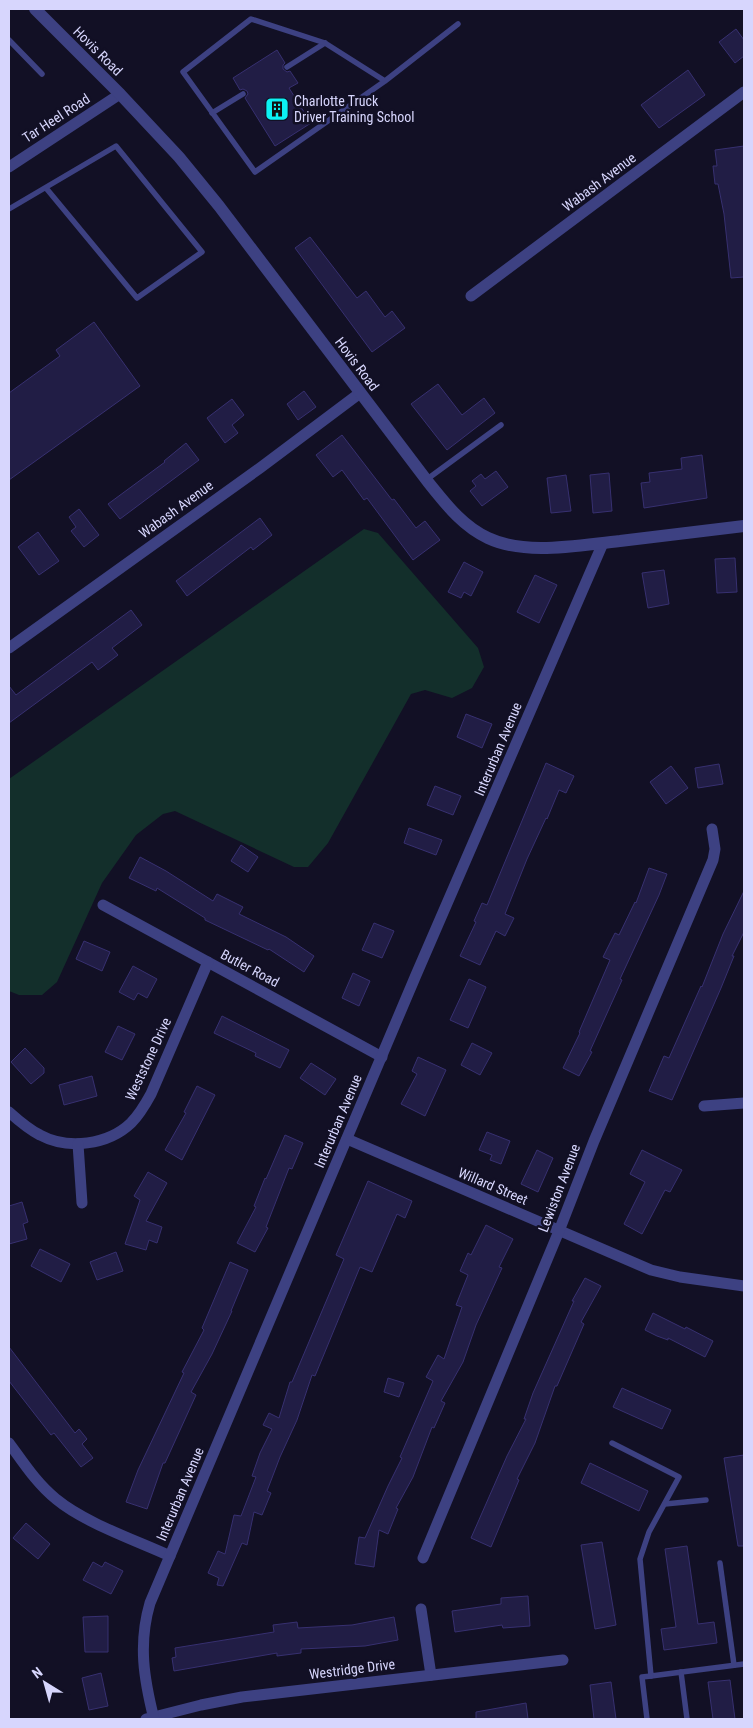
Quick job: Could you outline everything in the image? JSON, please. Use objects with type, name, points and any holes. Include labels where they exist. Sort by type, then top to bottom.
[{"type":"street","name":"Hovis Road","points":[[35,9],[120,94],[179,157],[219,206],[426,480],[462,521],[499,543],[518,547],[544,548],[744,526]]},
{"type":"street","name":"Wabash Avenue","points":[[471,296],[744,92]]},
{"type":"street","name":"Tar Heel Road","points":[[9,167],[120,94]]},
{"type":"street","name":"Wabash Avenue","points":[[9,648],[260,468],[360,393]]},
{"type":"street","name":"Interurban Avenue","points":[[151,1718],[142,1642],[150,1603],[382,1056],[603,543]]},
{"type":"street","name":"Lewiston Avenue","points":[[424,1558],[559,1231],[594,1141],[713,860],[715,849],[712,829]]},
{"type":"street","name":"Butler Road","points":[[103,905],[382,1056]]},
{"type":"street","name":"Weststone Drive","points":[[9,1112],[25,1127],[42,1136],[59,1142],[78,1144],[98,1141],[115,1134],[130,1124],[142,1110],[151,1094],[208,962]]},
{"type":"street","points":[[704,1106],[744,1103]]},
{"type":"street","name":"Willard Street","points":[[347,1139],[651,1270],[680,1277],[744,1286]]},
{"type":"street","points":[[78,1144],[82,1203]]},
{"type":"street","points":[[9,1443],[39,1483],[55,1499],[74,1512],[170,1556]]},
{"type":"street","points":[[421,1609],[431,1675]]},
{"type":"street","name":"Westridge Drive","points":[[151,1718],[242,1697],[563,1660]]},
{"type":"lane","points":[[385,81],[325,43],[251,18],[183,72],[255,172],[385,81],[458,24]]},
{"type":"lane","points":[[9,40],[42,74]]},
{"type":"lane","points":[[288,67],[325,43]]},
{"type":"lane","points":[[212,113],[243,94]]},
{"type":"lane","points":[[9,209],[116,146],[202,252],[137,298],[46,188]]},
{"type":"lane","points":[[426,480],[502,425]]},
{"type":"lane","points":[[612,1443],[679,1477],[649,1532],[640,1559],[651,1676]]},
{"type":"lane","points":[[665,1504],[706,1500]]},
{"type":"lane","points":[[720,1563],[734,1665]]},
{"type":"lane","points":[[647,1719],[642,1678],[744,1664]]},
{"type":"lane","points":[[681,1672],[687,1719]]},
{"type":"green space","points":[[364,529],[378,533],[478,648],[484,667],[472,688],[452,698],[425,690],[411,694],[328,843],[308,867],[294,867],[175,811],[163,814],[136,835],[102,883],[57,982],[42,995],[19,995],[9,991],[9,779]]},
{"type":"building","points":[[736,29],[744,40],[744,56],[735,63],[719,42]]},
{"type":"building","name":"Charlotte Truck Driver Training School","points":[[277,50],[285,63],[283,69],[287,72],[290,71],[298,83],[289,88],[311,123],[275,146],[245,98],[248,94],[247,91],[240,90],[233,78]]},
{"type":"building","points":[[688,70],[705,95],[659,128],[641,105]]},
{"type":"building","points":[[744,146],[744,277],[731,278],[724,214],[718,184],[715,184],[713,166],[717,166],[715,150]]},
{"type":"building","points":[[310,237],[357,298],[366,291],[385,317],[392,311],[405,328],[372,352],[295,248]]},
{"type":"building","points":[[94,322],[140,386],[9,480],[9,393],[60,356],[56,350]]},
{"type":"building","points":[[438,384],[462,415],[484,398],[495,413],[447,450],[411,404]]},
{"type":"building","points":[[304,391],[316,407],[298,420],[287,404]]},
{"type":"building","points":[[232,399],[244,415],[232,425],[238,433],[225,443],[207,418]]},
{"type":"building","points":[[342,435],[416,528],[425,521],[440,540],[413,560],[367,498],[364,500],[342,470],[333,477],[316,455]]},
{"type":"building","points":[[186,443],[199,460],[120,519],[108,504],[165,462]]},
{"type":"building","points":[[702,455],[707,498],[644,508],[641,483],[650,482],[649,473],[682,469],[681,458]]},
{"type":"building","points":[[496,471],[508,487],[482,506],[470,491],[476,486],[472,481],[481,474],[485,479]]},
{"type":"building","points":[[609,473],[612,511],[593,513],[590,475]]},
{"type":"building","points":[[566,475],[571,511],[551,513],[547,478]]},
{"type":"building","points":[[79,509],[99,535],[84,547],[71,531],[76,527],[69,517]]},
{"type":"building","points":[[260,518],[272,535],[253,550],[251,547],[187,596],[176,581]]},
{"type":"building","points":[[38,532],[59,561],[39,575],[18,547]]},
{"type":"building","points":[[735,558],[737,592],[717,593],[715,559]]},
{"type":"building","points":[[464,562],[483,572],[471,596],[464,592],[461,598],[448,592]]},
{"type":"building","points":[[664,570],[669,604],[648,608],[642,573]]},
{"type":"building","points":[[535,575],[557,585],[539,623],[517,612]]},
{"type":"building","points":[[131,610],[142,625],[112,648],[118,655],[98,670],[92,662],[9,723],[9,686],[16,695]]},
{"type":"building","points":[[466,714],[492,724],[482,748],[457,737]]},
{"type":"building","points":[[546,763],[574,776],[566,793],[559,790],[527,859],[505,914],[514,918],[505,936],[496,931],[480,965],[460,956],[476,922],[474,921],[482,903],[487,905]]},
{"type":"building","points":[[719,764],[723,784],[698,788],[695,768]]},
{"type":"building","points":[[671,766],[688,788],[666,804],[650,782]]},
{"type":"building","points":[[435,786],[461,796],[453,815],[427,805]]},
{"type":"building","points":[[409,828],[442,840],[436,855],[404,843]]},
{"type":"building","points":[[241,845],[258,857],[248,872],[231,861]]},
{"type":"building","points":[[140,857],[213,901],[217,894],[243,907],[239,914],[286,937],[314,956],[304,972],[269,949],[205,920],[205,918],[157,888],[156,891],[129,878]]},
{"type":"building","points":[[649,868],[667,874],[620,979],[622,980],[590,1051],[592,1052],[579,1076],[563,1068],[580,1033],[610,960],[603,957],[615,933],[619,935],[636,903]]},
{"type":"building","points":[[744,891],[744,932],[732,956],[734,956],[721,988],[672,1100],[649,1091],[664,1056],[669,1058],[702,987],[723,934]]},
{"type":"building","points":[[374,923],[394,931],[382,958],[362,950]]},
{"type":"building","points":[[84,941],[110,952],[102,971],[76,959]]},
{"type":"building","points":[[133,966],[157,979],[147,998],[138,993],[134,1000],[119,992]]},
{"type":"building","points":[[353,973],[370,981],[359,1006],[342,998]]},
{"type":"building","points":[[469,979],[486,987],[468,1028],[450,1020]]},
{"type":"building","points":[[222,1016],[289,1050],[280,1068],[255,1056],[256,1053],[214,1033]]},
{"type":"building","points":[[118,1026],[135,1034],[122,1060],[105,1052]]},
{"type":"building","points":[[472,1043],[492,1053],[480,1075],[461,1065]]},
{"type":"building","points":[[25,1048],[44,1068],[44,1073],[31,1084],[11,1062]]},
{"type":"building","points":[[418,1057],[446,1070],[425,1116],[401,1104],[417,1074],[412,1071]]},
{"type":"building","points":[[311,1063],[336,1079],[325,1095],[300,1078]]},
{"type":"building","points":[[92,1076],[97,1096],[64,1105],[59,1085]]},
{"type":"building","points":[[197,1086],[215,1095],[182,1160],[165,1150],[186,1113],[184,1112]]},
{"type":"building","points":[[487,1132],[510,1141],[501,1164],[490,1160],[492,1155],[479,1150]]},
{"type":"building","points":[[285,1135],[303,1143],[292,1169],[289,1168],[266,1227],[268,1228],[255,1252],[237,1243],[256,1207],[254,1206],[265,1178]]},
{"type":"building","points":[[537,1150],[553,1158],[538,1192],[521,1184]]},
{"type":"building","points":[[642,1150],[682,1170],[670,1192],[665,1190],[642,1234],[624,1224],[645,1182],[630,1174]]},
{"type":"building","points":[[148,1172],[167,1183],[146,1221],[162,1227],[157,1243],[149,1240],[146,1250],[125,1244],[140,1200],[134,1196]]},
{"type":"building","points":[[368,1181],[412,1201],[405,1218],[397,1214],[372,1272],[360,1267],[315,1376],[312,1375],[297,1420],[267,1491],[271,1493],[262,1515],[254,1512],[247,1545],[242,1543],[223,1586],[217,1585],[219,1578],[208,1573],[218,1551],[225,1554],[234,1515],[241,1516],[256,1477],[252,1476],[260,1453],[272,1429],[263,1425],[269,1413],[279,1418],[290,1382],[292,1382],[344,1259],[336,1255]]},
{"type":"building","points":[[22,1202],[28,1222],[23,1224],[27,1239],[9,1244],[9,1206]]},
{"type":"building","points":[[486,1225],[513,1239],[499,1267],[502,1268],[476,1325],[463,1362],[441,1401],[445,1403],[434,1428],[432,1427],[413,1477],[396,1508],[398,1509],[388,1534],[379,1530],[374,1567],[355,1564],[359,1537],[365,1538],[402,1458],[400,1457],[433,1381],[426,1377],[438,1355],[444,1359],[462,1307],[456,1305],[468,1275],[460,1271],[468,1253],[471,1255]]},
{"type":"building","points":[[40,1249],[70,1264],[61,1282],[31,1266]]},
{"type":"building","points":[[116,1252],[123,1271],[97,1280],[90,1262]]},
{"type":"building","points":[[230,1262],[248,1270],[212,1354],[191,1392],[196,1395],[165,1463],[163,1463],[147,1509],[126,1502],[138,1470],[184,1373],[182,1372],[204,1330],[202,1328]]},
{"type":"building","points":[[585,1278],[601,1286],[581,1322],[584,1324],[557,1386],[555,1386],[535,1443],[517,1479],[519,1480],[491,1547],[471,1538],[507,1456],[526,1419],[524,1419],[533,1393],[574,1301],[572,1301]]},
{"type":"building","points":[[653,1313],[713,1341],[705,1357],[668,1338],[668,1340],[645,1330]]},
{"type":"building","points":[[9,1347],[75,1433],[79,1429],[87,1439],[82,1444],[93,1458],[81,1467],[54,1433],[51,1435],[9,1381]]},
{"type":"building","points":[[388,1378],[404,1383],[399,1397],[384,1392]]},
{"type":"building","points":[[622,1388],[671,1410],[662,1429],[613,1407]]},
{"type":"building","points":[[744,1455],[744,1546],[738,1546],[724,1458]]},
{"type":"building","points":[[590,1463],[648,1491],[639,1511],[581,1483]]},
{"type":"building","points":[[26,1523],[50,1544],[38,1559],[13,1538]]},
{"type":"building","points":[[602,1542],[616,1625],[595,1629],[581,1545]]},
{"type":"building","points":[[687,1546],[698,1624],[714,1622],[717,1643],[664,1650],[661,1629],[676,1627],[665,1549]]},
{"type":"building","points":[[93,1562],[102,1567],[105,1562],[123,1571],[111,1594],[83,1580]]},
{"type":"building","points":[[528,1596],[530,1626],[503,1628],[502,1625],[455,1632],[452,1611],[501,1604],[501,1598]]},
{"type":"building","points":[[108,1616],[108,1652],[85,1652],[83,1617]]},
{"type":"building","points":[[394,1617],[398,1640],[365,1646],[301,1649],[301,1653],[277,1656],[277,1653],[174,1671],[172,1658],[176,1657],[175,1648],[274,1632],[273,1625],[297,1622],[298,1628],[352,1625]]},
{"type":"building","points":[[101,1673],[108,1706],[89,1710],[82,1678]]},
{"type":"building","points":[[730,1680],[735,1719],[713,1719],[708,1682]]},
{"type":"building","points":[[611,1682],[616,1719],[594,1719],[590,1685]]},
{"type":"building","points":[[526,1703],[528,1719],[476,1719],[476,1712]]},
{"type":"place","name":"Charlotte Truck Driver Training School","points":[[277,109]]}]
